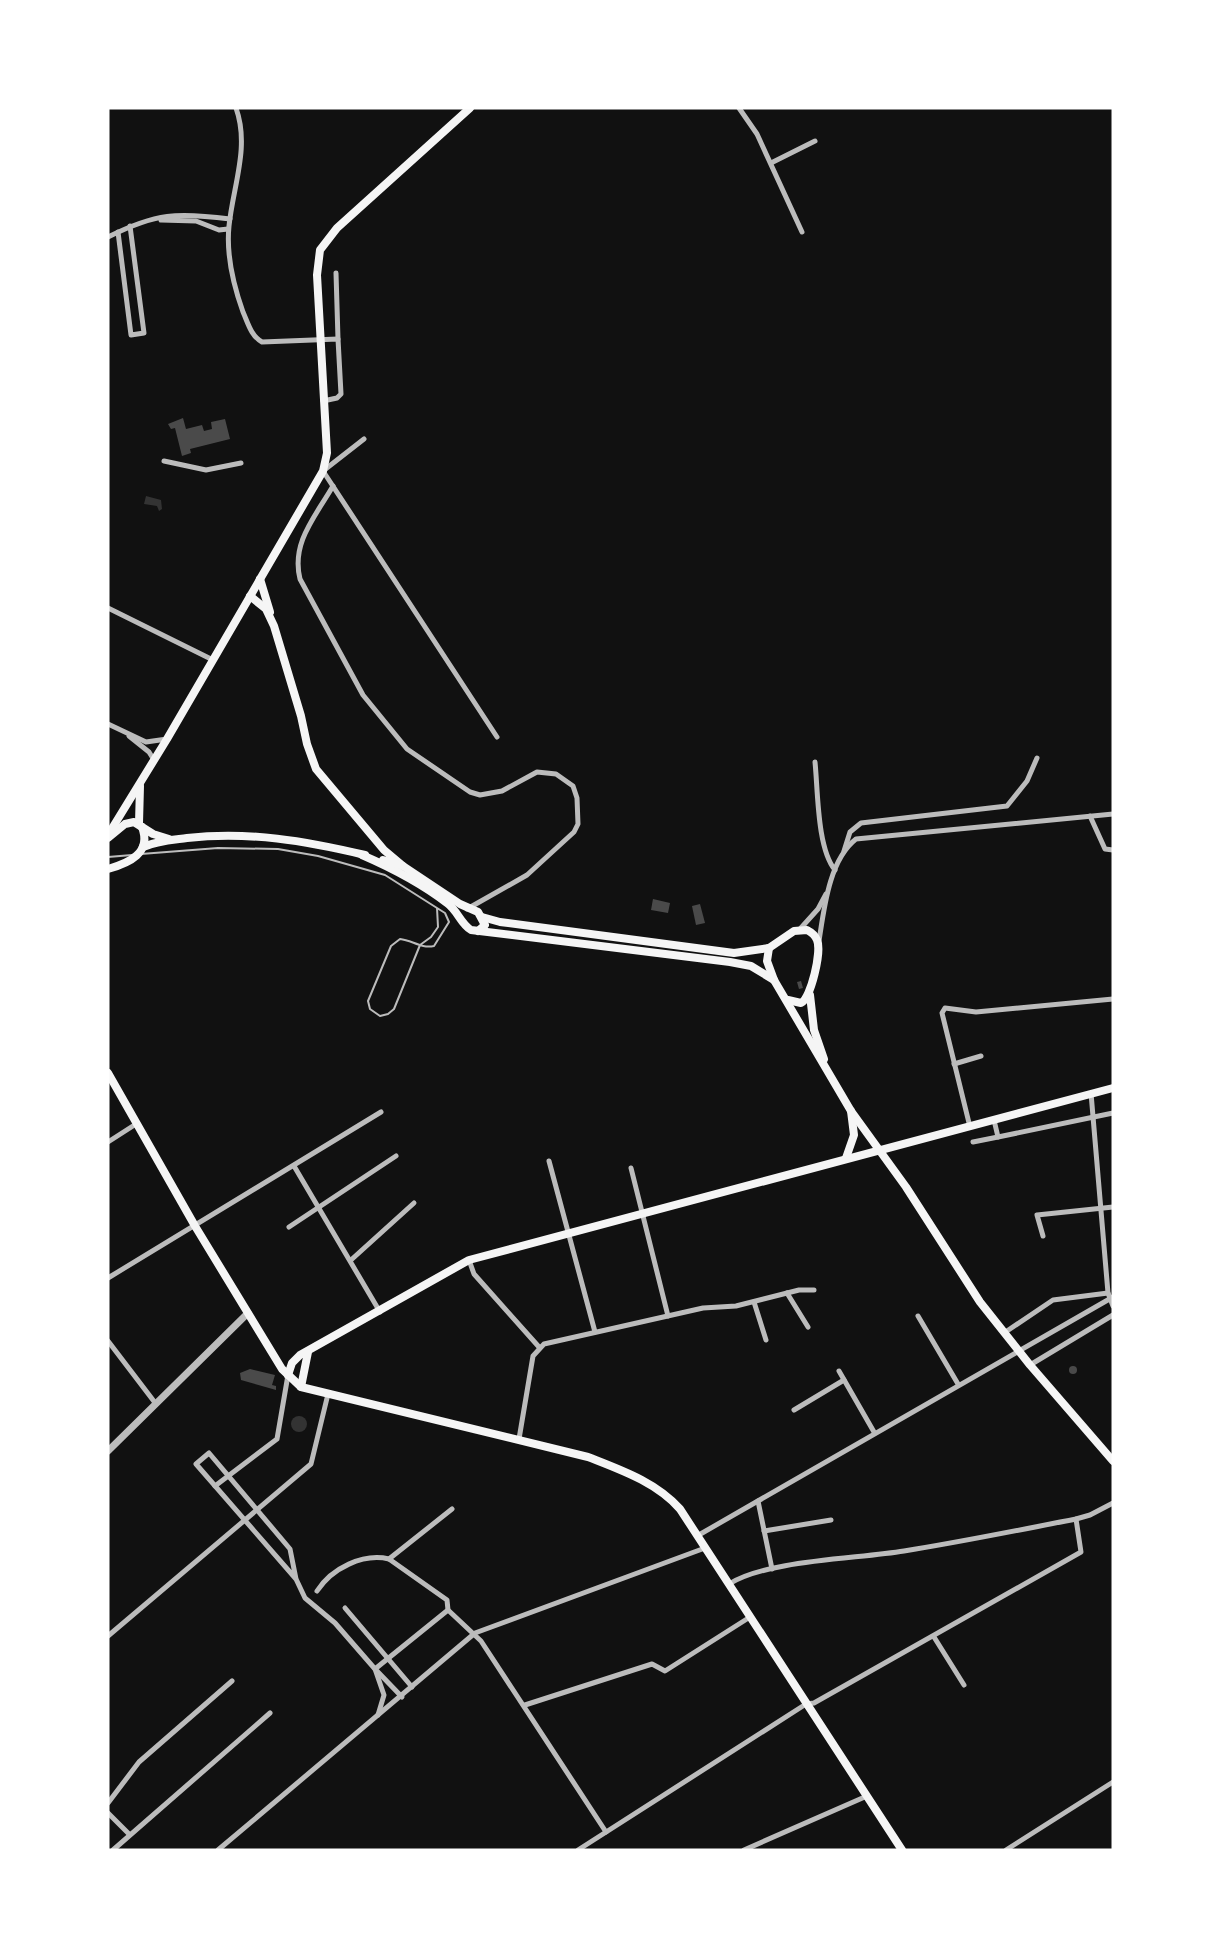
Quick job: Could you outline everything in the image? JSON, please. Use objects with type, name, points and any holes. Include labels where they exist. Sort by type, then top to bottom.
[{"type":"main road","points":[[108,836],[167,740],[323,471],[327,453],[317,275],[318,257],[325,243],[353,212],[470,108]]},
{"type":"main road","points":[[260,579],[316,769],[384,850],[403,866],[467,909],[478,912],[485,925],[478,931]]},
{"type":"main road","points":[[250,596],[266,609],[274,626]]},
{"type":"main road","points":[[141,783],[140,825],[144,838],[141,851]]},
{"type":"main road","points":[[108,836],[129,822],[171,840]]},
{"type":"main road","points":[[109,869],[129,862],[141,851],[171,840],[222,835],[268,837],[323,845],[403,866]]},
{"type":"main road","points":[[362,855],[399,872],[450,904],[460,916],[464,926],[478,931],[730,962],[751,966],[774,980]]},
{"type":"main road","points":[[460,916],[467,909]]},
{"type":"main road","points":[[482,917],[500,922],[734,953],[769,948],[800,929],[811,932],[819,945],[810,995],[814,1030],[828,1070]]},
{"type":"main road","points":[[769,948],[767,961],[774,980],[788,1000],[814,1050],[851,1111],[980,1302],[1030,1365],[1113,1461]]},
{"type":"main road","points":[[788,1000],[801,1003],[810,995]]},
{"type":"main road","points":[[108,1073],[195,1226],[281,1368],[288,1375],[301,1387],[588,1457],[651,1485],[672,1500],[902,1850]]},
{"type":"main road","points":[[281,1368],[469,1260],[1113,1088]]},
{"type":"main road","points":[[846,1158],[854,1135],[851,1111]]},
{"type":"main road","points":[[301,1387],[308,1352]]},
{"type":"main road","points":[[288,1375],[295,1359]]},
{"type":"street","points":[[236,108],[242,125],[242,143],[228,229],[230,268],[235,288],[256,338],[262,342],[338,339]]},
{"type":"street","points":[[740,108],[771,163],[774,175],[802,232]]},
{"type":"street","points":[[771,163],[815,141]]},
{"type":"street","points":[[108,237],[130,226],[153,219],[188,213],[230,219]]},
{"type":"street","points":[[153,219],[196,221],[219,230],[228,229]]},
{"type":"street","points":[[118,232],[131,335],[144,333],[130,226]]},
{"type":"street","points":[[323,401],[337,398],[340,394],[336,273]]},
{"type":"street","points":[[364,439],[323,471],[497,737]]},
{"type":"street","points":[[164,461],[206,470],[241,463]]},
{"type":"street","points":[[333,486],[300,543],[297,565],[300,579],[363,695],[407,749],[470,792],[491,794],[537,772],[545,771],[565,779],[573,786],[577,798],[579,817],[573,832],[526,874],[467,909]]},
{"type":"street","points":[[108,608],[213,660]]},
{"type":"street","points":[[108,724],[146,742],[167,740]]},
{"type":"street","points":[[123,732],[149,752],[154,760]]},
{"type":"street","points":[[819,945],[830,887],[850,832],[866,822],[1007,806],[1027,781],[1037,758]]},
{"type":"street","points":[[815,762],[825,847],[828,861],[835,870]]},
{"type":"street","points":[[843,853],[852,842],[861,837],[1113,814]]},
{"type":"street","points":[[1090,816],[1101,845],[1105,849],[1113,850]]},
{"type":"street","points":[[861,837],[861,831],[866,822]]},
{"type":"street","points":[[800,929],[818,909],[830,887]]},
{"type":"street","points":[[970,1127],[942,1013],[945,1008],[976,1012],[1113,999]]},
{"type":"street","points":[[954,1064],[981,1056]]},
{"type":"street","points":[[1090,1094],[1100,1208],[1113,1306]]},
{"type":"street","points":[[108,1278],[381,1112]]},
{"type":"street","points":[[973,1142],[1113,1113]]},
{"type":"street","points":[[994,1120],[998,1137]]},
{"type":"street","points":[[108,1142],[136,1124]]},
{"type":"street","points":[[289,1227],[396,1156]]},
{"type":"street","points":[[549,1161],[596,1332]]},
{"type":"street","points":[[294,1166],[380,1312]]},
{"type":"street","points":[[631,1168],[668,1316]]},
{"type":"street","points":[[351,1260],[414,1203]]},
{"type":"street","points":[[1044,1236],[1037,1215],[1113,1207]]},
{"type":"street","points":[[469,1260],[474,1274],[539,1347]]},
{"type":"street","points":[[519,1439],[533,1356],[539,1347],[550,1341],[668,1316],[754,1302],[787,1293],[814,1290]]},
{"type":"street","points":[[787,1293],[808,1327]]},
{"type":"street","points":[[1004,1333],[1053,1300],[1110,1296]]},
{"type":"street","points":[[697,1536],[1110,1296]]},
{"type":"street","points":[[754,1302],[766,1340]]},
{"type":"street","points":[[108,1451],[248,1313]]},
{"type":"street","points":[[1030,1365],[1113,1315]]},
{"type":"street","points":[[918,1317],[958,1384]]},
{"type":"street","points":[[108,1341],[156,1404]]},
{"type":"street","points":[[839,1371],[874,1432]]},
{"type":"street","points":[[215,1486],[277,1439],[288,1375]]},
{"type":"street","points":[[794,1410],[844,1380]]},
{"type":"street","points":[[108,1636],[311,1464],[328,1394]]},
{"type":"street","points":[[296,1579],[290,1549],[209,1453],[196,1464],[296,1579],[310,1603],[335,1623],[402,1696]]},
{"type":"street","points":[[758,1501],[772,1569]]},
{"type":"street","points":[[729,1584],[744,1574],[903,1552],[1076,1519],[1090,1515],[1113,1503]]},
{"type":"street","points":[[389,1559],[452,1509]]},
{"type":"street","points":[[578,1850],[626,1822],[806,1704],[813,1703],[934,1637],[1081,1552],[1076,1519]]},
{"type":"street","points":[[764,1530],[831,1520]]},
{"type":"street","points":[[220,1850],[475,1633],[705,1548]]},
{"type":"street","points":[[317,1591],[326,1579],[360,1559],[370,1556],[389,1559],[447,1600],[448,1610],[475,1633],[525,1704],[606,1832]]},
{"type":"street","points":[[345,1608],[412,1687]]},
{"type":"street","points":[[375,1669],[448,1610]]},
{"type":"street","points":[[525,1704],[652,1664],[665,1671],[750,1617]]},
{"type":"street","points":[[934,1637],[964,1685]]},
{"type":"street","points":[[375,1669],[384,1695],[378,1717]]},
{"type":"street","points":[[108,1803],[139,1762],[232,1681]]},
{"type":"street","points":[[113,1850],[270,1713]]},
{"type":"street","points":[[1006,1850],[1113,1782]]},
{"type":"street","points":[[744,1850],[867,1796]]},
{"type":"street","points":[[108,1813],[129,1834]]},
{"type":"lane","points":[[108,857],[141,851],[218,848],[278,849],[318,856],[385,875],[437,908],[447,917],[446,929],[434,946],[420,945],[400,939],[391,946],[368,1002],[370,1009],[376,1015],[384,1016],[394,1009],[420,945],[431,938],[438,927],[437,908]]},
{"type":"shaded area","points":[[146,496],[161,500],[162,509],[159,511],[157,506],[144,504]]},
{"type":"shaded area","points":[[299,1416],[307,1424],[299,1432],[291,1424]]},
{"type":"building","points":[[183,418],[186,429],[202,425],[204,431],[212,429],[211,422],[225,419],[230,439],[190,449],[191,453],[182,456],[175,428],[171,429],[168,424]]},
{"type":"building","points":[[653,899],[670,903],[668,913],[651,910]]},
{"type":"building","points":[[700,904],[705,923],[696,925],[692,906]]},
{"type":"building","points":[[801,981],[803,988],[799,989],[797,982]]},
{"type":"building","points":[[1073,1366],[1077,1370],[1073,1374],[1069,1370]]},
{"type":"building","points":[[250,1369],[275,1375],[272,1385],[276,1386],[276,1390],[241,1380],[240,1373]]}]
